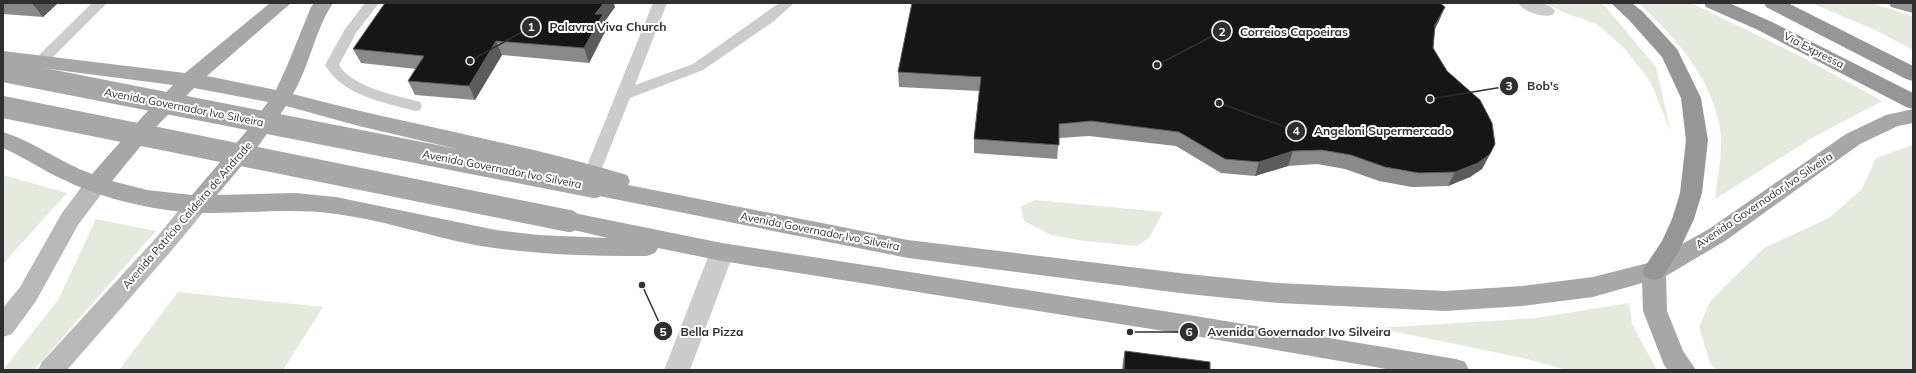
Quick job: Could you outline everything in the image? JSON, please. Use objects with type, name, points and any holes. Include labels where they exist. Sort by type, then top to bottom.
[{"type":"highway","points":[[1620,3],[1636,16],[1670,54],[1691,98],[1696,140],[1695,166],[1691,193],[1683,219],[1671,245],[1654,271]]},
{"type":"highway","name":"Via Expressa","points":[[1713,3],[1765,26],[1913,102]]},
{"type":"highway","points":[[1774,3],[1913,74]]},
{"type":"highway","points":[[1898,3],[1913,7]]},
{"type":"main road","points":[[3,327],[28,294],[70,219],[97,183],[151,120],[190,80],[282,3]]},
{"type":"main road","name":"Avenida Patrício Caldeira de Andrade","points":[[51,370],[164,244],[249,143],[282,98],[318,11],[324,3]]},
{"type":"main road","points":[[3,57],[39,63],[190,80],[282,98],[331,113],[593,180]]},
{"type":"main road","name":"Avenida Governador Ivo Silveira","points":[[3,71],[593,180],[732,214],[908,249],[1188,284],[1278,293],[1445,301],[1522,296],[1593,287],[1654,271],[1717,235],[1853,139],[1893,120],[1913,116]]},
{"type":"main road","points":[[3,107],[722,252],[1456,370]]},
{"type":"main road","points":[[3,140],[46,159],[63,170],[97,183],[149,198],[197,204],[316,202],[357,209],[474,236],[540,245],[692,246]]},
{"type":"main road","points":[[1654,271],[1656,311],[1673,357],[1683,370]]},
{"type":"street","points":[[1527,3],[1546,11]]},
{"type":"street","points":[[677,370],[722,252]]},
{"type":"lane","points":[[39,63],[100,3]]},
{"type":"lane","points":[[372,3],[351,29],[345,39],[332,65],[335,73],[365,91],[415,106]]},
{"type":"lane","points":[[593,180],[622,95],[660,3]]},
{"type":"lane","points":[[622,95],[698,67],[769,18],[787,3]]},
{"type":"shaded area","points":[[1545,3],[1599,3],[1605,6],[1656,67],[1671,132],[1650,81],[1623,47],[1597,24],[1565,13]]},
{"type":"shaded area","points":[[1638,3],[1691,3],[1806,59],[1882,101],[1812,138],[1715,199],[1721,138],[1718,118],[1712,99],[1703,81],[1680,46]]},
{"type":"shaded area","points":[[1811,3],[1871,3],[1913,16],[1913,50],[1873,29]]},
{"type":"shaded area","points":[[1913,145],[1913,370],[1716,370],[1710,363],[1699,327],[1711,300],[1764,248],[1829,218],[1862,189],[1876,158]]},
{"type":"shaded area","points":[[3,175],[67,193],[3,264]]},
{"type":"shaded area","points":[[1035,200],[1163,212],[1149,238],[1137,246],[1084,241],[1051,235],[1024,221],[1021,207]]},
{"type":"shaded area","points":[[96,219],[156,231],[34,370],[3,370],[58,300]]},
{"type":"shaded area","points":[[178,292],[323,307],[283,370],[119,370]]},
{"type":"shaded area","points":[[1629,303],[1632,324],[1657,370],[1566,370],[1527,359],[1377,328],[1536,318]]},
{"type":"building","points":[[385,3],[604,3],[595,14],[603,14],[584,48],[496,41],[469,86],[408,81],[424,56],[353,49]]},
{"type":"building","points":[[912,3],[1440,3],[1445,7],[1435,25],[1433,48],[1447,71],[1480,100],[1492,123],[1495,144],[1490,154],[1478,163],[1455,172],[1419,173],[1385,167],[1351,155],[1322,150],[1293,151],[1259,162],[1225,159],[1179,132],[1091,121],[1059,124],[1059,145],[974,139],[981,77],[898,72]]},
{"type":"building","points":[[1125,351],[1210,362],[1210,370],[1124,370]]},
{"type":"place","name":"Palavra Viva Church","points":[[470,61]]},
{"type":"place","name":"Correios Capoeiras","points":[[1157,65]]},
{"type":"place","name":"Bob's","points":[[1430,99]]},
{"type":"place","name":"Angeloni Supermercado","points":[[1219,103]]},
{"type":"place","name":"Bella Pizza","points":[[642,285]]},
{"type":"place","name":"Avenida Governador Ivo Silveira","points":[[1130,332]]}]
